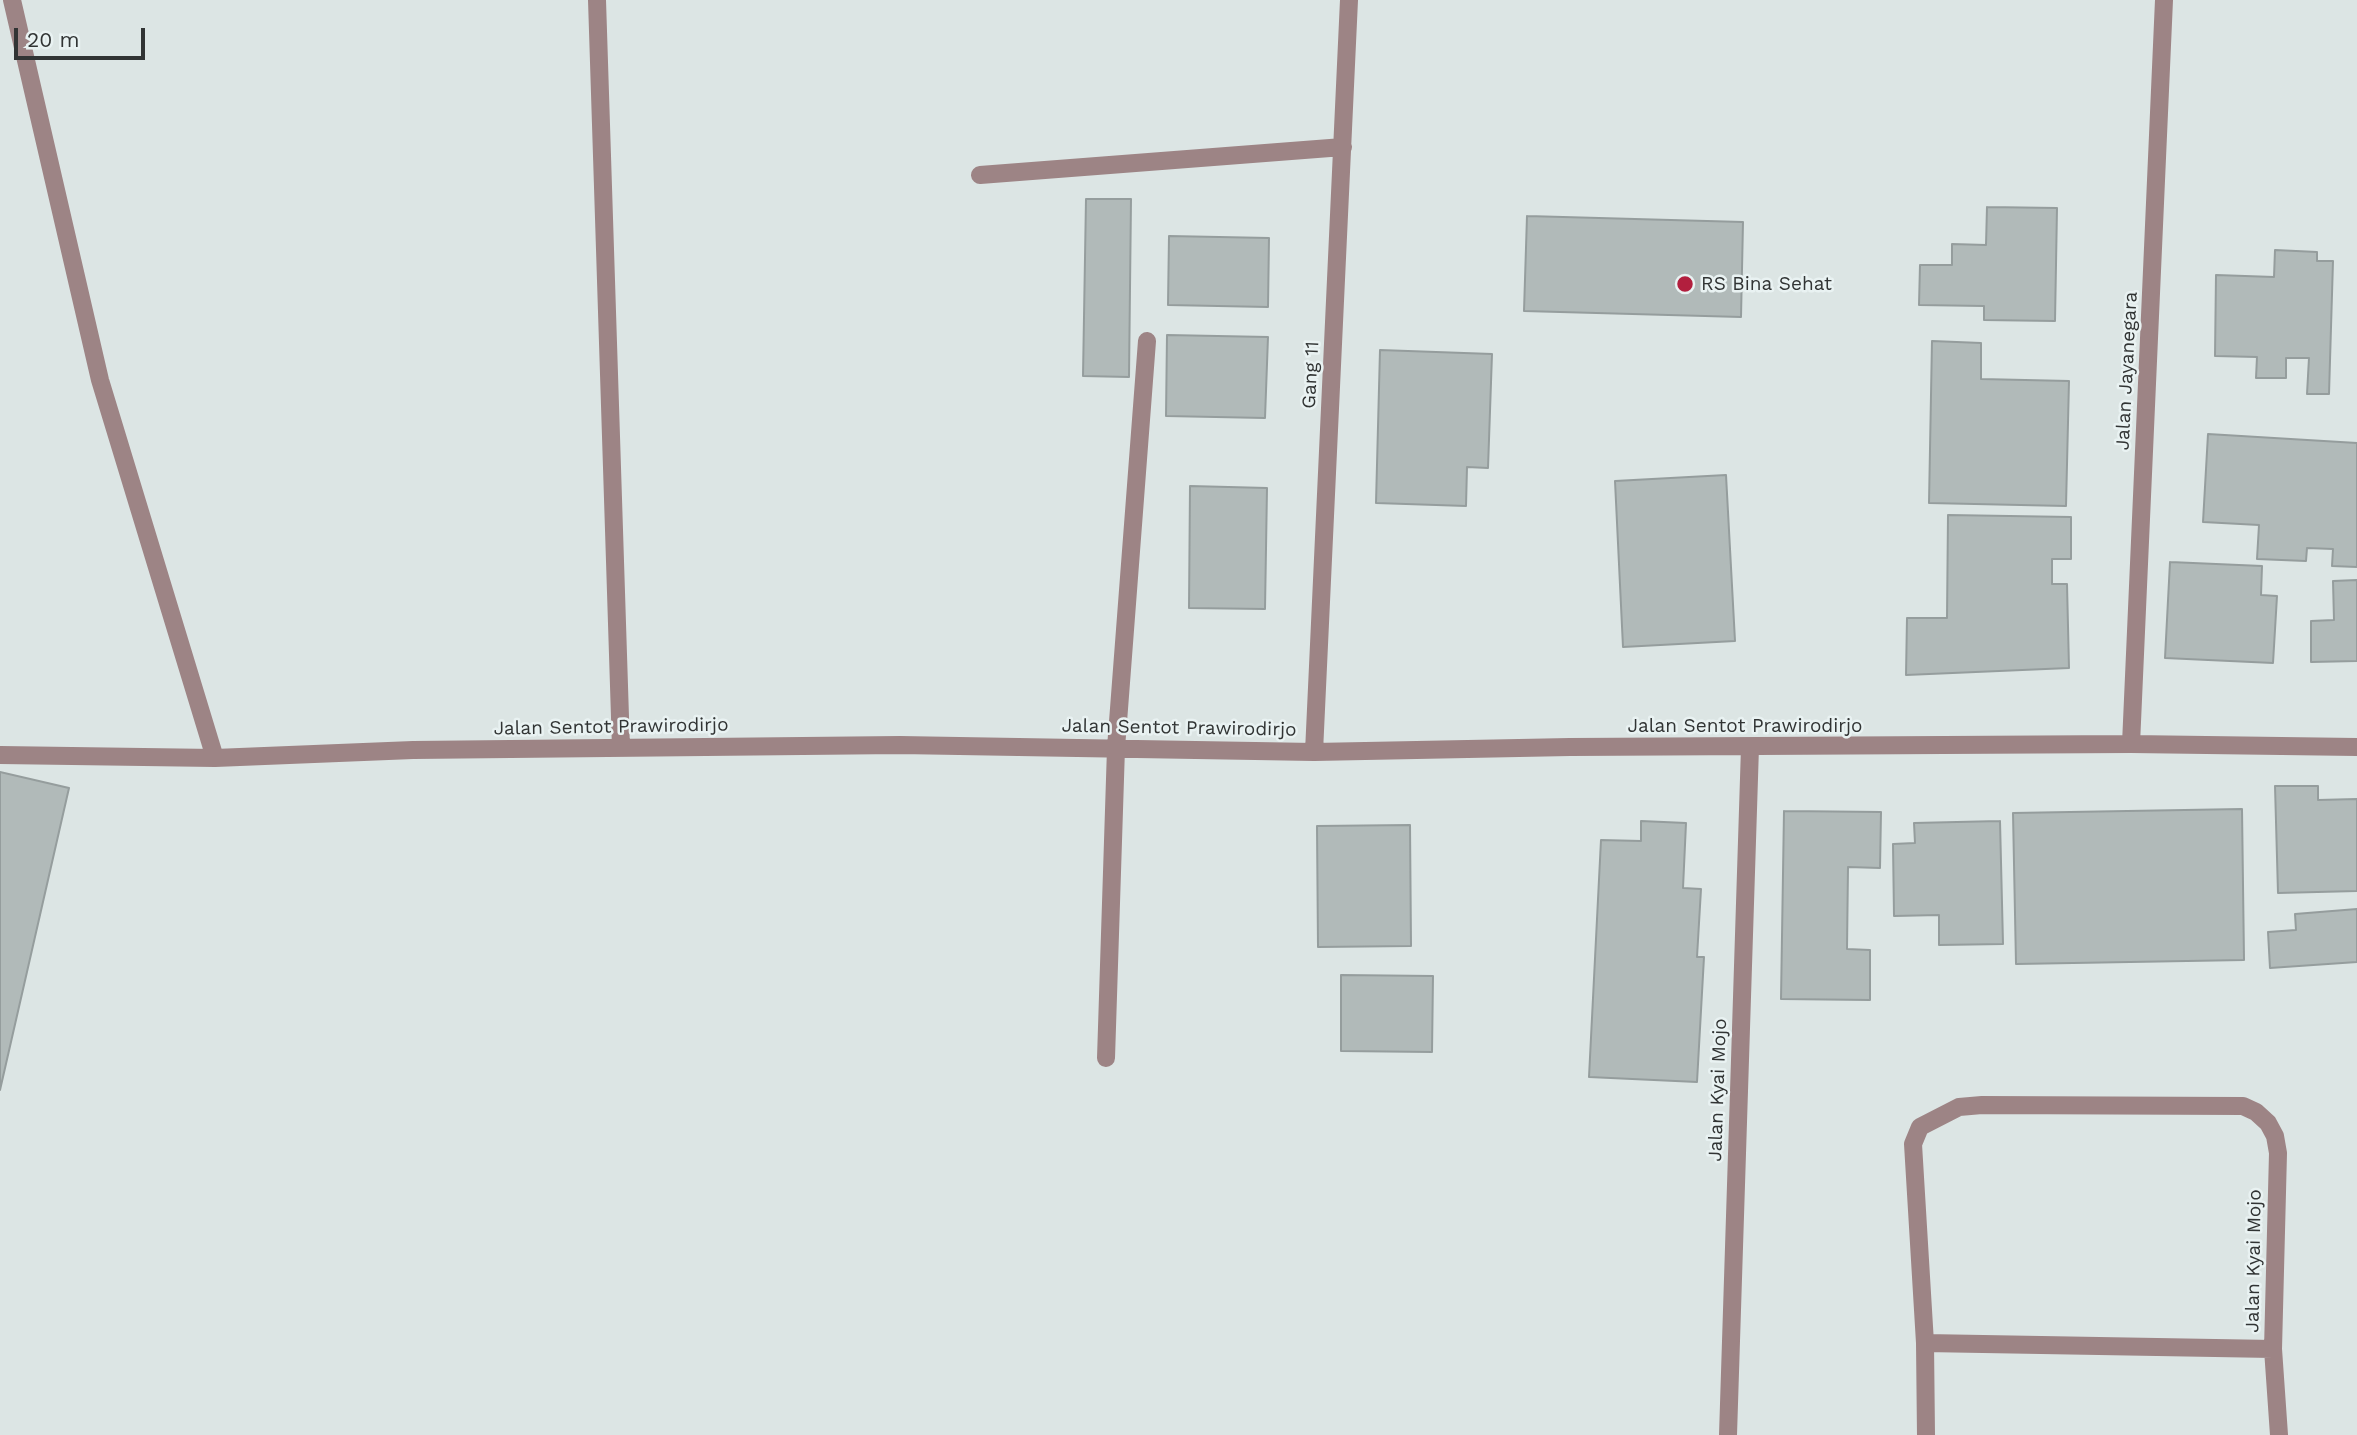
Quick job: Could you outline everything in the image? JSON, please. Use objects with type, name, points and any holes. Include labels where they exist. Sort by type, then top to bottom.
[{"type":"street","points":[[12,0],[100,380],[215,758]]},
{"type":"street","points":[[597,0],[621,748]]},
{"type":"street","name":"Gang 11","points":[[1314,752],[1349,0]]},
{"type":"street","name":"Jalan Jayanegara","points":[[2131,744],[2164,0]]},
{"type":"street","points":[[980,175],[1343,147]]},
{"type":"street","points":[[1106,1058],[1116,748],[1147,341]]},
{"type":"street","name":"Jalan Sentot Prawirodirjo","points":[[0,755],[215,758],[413,750],[900,745],[1314,752],[2131,744],[2357,747]]},
{"type":"street","name":"Jalan Kyai Mojo","points":[[1728,1435],[1750,747]]},
{"type":"street","name":"Jalan Kyai Mojo","points":[[2273,1349],[1925,1343],[1913,1144],[1920,1127],[1959,1107],[1982,1105],[2243,1107],[2256,1112],[2268,1123],[2275,1136],[2278,1153],[2273,1349],[2279,1435]]},
{"type":"street","points":[[1925,1343],[1926,1435]]},
{"type":"building","points":[[1086,199],[1131,199],[1129,377],[1083,376]]},
{"type":"building","points":[[1987,207],[2057,208],[2055,321],[1984,320],[1984,306],[1919,305],[1920,265],[1952,265],[1952,244],[1986,245]]},
{"type":"building","points":[[1527,216],[1743,222],[1741,317],[1524,311]]},
{"type":"building","points":[[1169,236],[1269,238],[1268,307],[1168,305]]},
{"type":"building","points":[[2275,250],[2317,252],[2317,261],[2333,261],[2329,394],[2307,394],[2309,358],[2286,358],[2286,378],[2256,378],[2257,357],[2215,356],[2216,275],[2274,277]]},
{"type":"building","points":[[1167,335],[1268,337],[1265,418],[1166,416]]},
{"type":"building","points":[[1932,341],[1981,343],[1981,379],[2069,381],[2066,506],[1929,503]]},
{"type":"building","points":[[1380,350],[1492,354],[1488,468],[1467,467],[1466,506],[1376,503]]},
{"type":"building","points":[[2208,434],[2357,443],[2357,567],[2332,566],[2333,549],[2307,548],[2306,561],[2257,559],[2259,525],[2203,522]]},
{"type":"building","points":[[1726,475],[1735,641],[1623,647],[1615,481]]},
{"type":"building","points":[[1190,486],[1267,488],[1265,609],[1189,608]]},
{"type":"building","points":[[1948,515],[2071,517],[2071,559],[2052,559],[2052,584],[2067,584],[2069,668],[1906,675],[1907,618],[1947,618]]},
{"type":"building","points":[[2170,562],[2262,566],[2261,595],[2277,596],[2273,663],[2165,658]]},
{"type":"building","points":[[2357,580],[2357,661],[2311,662],[2311,621],[2334,620],[2333,581]]},
{"type":"building","points":[[0,772],[69,788],[0,1090]]},
{"type":"building","points":[[2275,786],[2318,786],[2318,800],[2357,799],[2357,891],[2278,893]]},
{"type":"building","points":[[2242,809],[2244,960],[2016,964],[2013,813]]},
{"type":"building","points":[[1784,811],[1881,812],[1880,868],[1848,867],[1847,949],[1870,950],[1870,1000],[1781,999]]},
{"type":"building","points":[[1641,821],[1686,823],[1683,888],[1701,889],[1697,957],[1704,957],[1697,1082],[1589,1077],[1601,840],[1641,841]]},
{"type":"building","points":[[2000,821],[2003,944],[1939,945],[1939,915],[1894,916],[1893,844],[1915,843],[1914,823]]},
{"type":"building","points":[[1410,825],[1411,946],[1318,947],[1317,826]]},
{"type":"building","points":[[2357,909],[2357,962],[2270,968],[2268,932],[2296,930],[2295,914]]},
{"type":"building","points":[[1341,975],[1433,976],[1432,1052],[1341,1051]]},
{"type":"place","name":"RS Bina Sehat","points":[[1685,284]]}]
